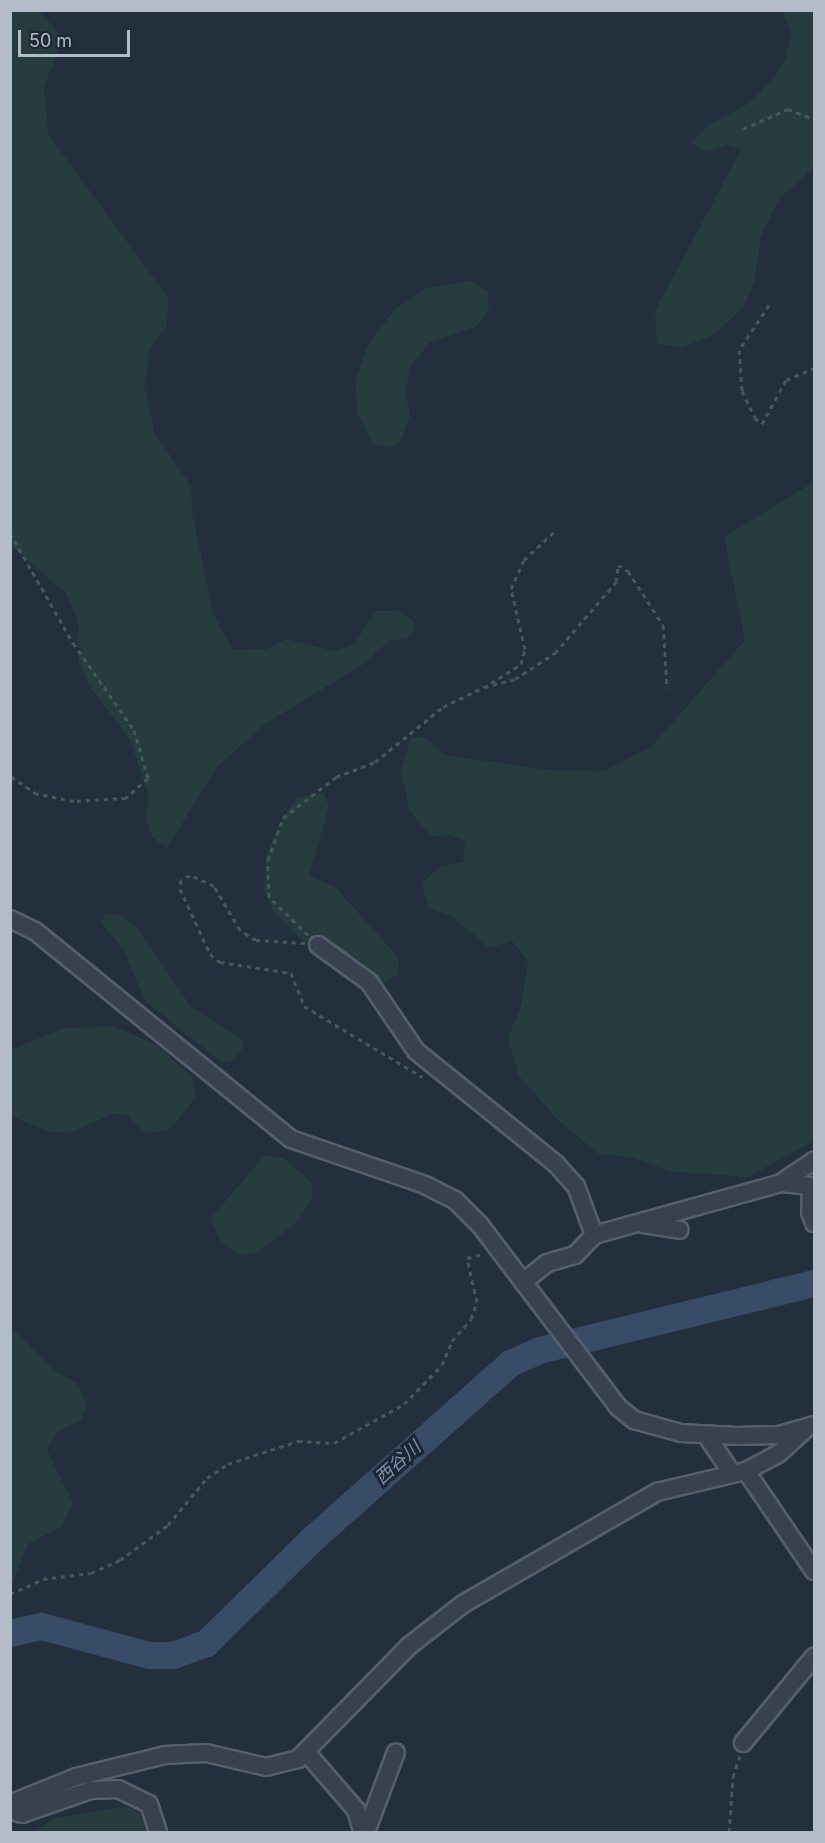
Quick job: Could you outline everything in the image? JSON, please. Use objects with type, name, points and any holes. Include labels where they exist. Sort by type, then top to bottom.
[{"type":"street","points":[[10,907],[28,916],[35,931]]},
{"type":"street","points":[[10,919],[35,931],[291,1139],[425,1185],[455,1200],[500,1250],[578,1356],[634,1420],[653,1428],[706,1435],[779,1435],[811,1426]]},
{"type":"street","points":[[318,945],[369,982],[416,1051],[556,1164],[580,1194],[594,1235]]},
{"type":"street","points":[[523,1282],[547,1263],[575,1255],[594,1235],[781,1183],[814,1161]]},
{"type":"street","points":[[781,1183],[811,1186],[810,1212],[814,1223]]},
{"type":"street","points":[[642,1223],[680,1230]]},
{"type":"street","points":[[10,1804],[76,1777],[165,1755],[206,1753],[266,1767],[285,1765],[306,1752],[409,1646],[463,1604],[657,1492],[739,1472],[778,1454],[811,1426]]},
{"type":"street","points":[[706,1435],[739,1472],[814,1570]]},
{"type":"street","points":[[743,1743],[814,1657]]},
{"type":"street","points":[[306,1752],[356,1810],[366,1832]]},
{"type":"street","points":[[366,1832],[396,1752]]},
{"type":"street","points":[[10,1810],[22,1814],[91,1790],[118,1790],[149,1804],[159,1833]]},
{"type":"path","points":[[743,129],[788,109],[814,119]]},
{"type":"path","points":[[769,305],[739,350],[742,391],[755,418],[762,424],[786,380],[814,368]]},
{"type":"path","points":[[318,945],[269,897],[268,860],[283,818],[336,777],[375,762],[421,721],[521,664],[525,649],[511,589],[524,560],[556,530]]},
{"type":"path","points":[[10,533],[72,643],[134,730],[148,778],[126,798],[74,801],[37,794],[10,776]]},
{"type":"path","points":[[484,687],[515,679],[573,638],[616,582],[618,565],[628,571],[663,625],[667,688]]},
{"type":"path","points":[[318,945],[256,940],[240,930],[214,886],[190,875],[182,880],[180,890],[210,954],[220,962],[291,973],[304,1006],[396,1065],[430,1079]]},
{"type":"path","points":[[10,1594],[43,1579],[91,1573],[120,1560],[168,1525],[207,1478],[228,1464],[298,1441],[334,1443],[404,1404],[442,1365],[452,1341],[471,1319],[477,1302],[467,1258],[500,1250]]},
{"type":"path","points":[[729,1833],[733,1777],[743,1743]]},
{"type":"green space","points":[[10,11],[39,11],[58,32],[59,48],[44,87],[48,134],[169,299],[166,327],[150,348],[144,385],[155,434],[191,486],[192,513],[213,614],[233,650],[267,649],[286,639],[334,651],[354,644],[376,611],[398,611],[414,622],[414,631],[406,639],[389,641],[362,665],[265,724],[217,767],[167,848],[152,837],[146,816],[149,797],[130,739],[89,686],[79,661],[78,619],[65,592],[11,546]]},
{"type":"green space","points":[[782,11],[814,11],[814,167],[779,199],[761,236],[754,283],[743,308],[713,335],[681,348],[657,344],[655,311],[741,150],[727,145],[706,152],[691,143],[709,125],[746,105],[774,78],[786,59],[791,33]]},
{"type":"green space","points":[[471,281],[488,292],[489,310],[477,326],[429,343],[411,366],[405,391],[410,416],[400,442],[391,448],[373,444],[357,412],[356,379],[369,343],[395,309],[427,288]]},
{"type":"green space","points":[[814,482],[814,1141],[748,1177],[669,1171],[631,1157],[599,1154],[559,1121],[519,1076],[508,1038],[521,1005],[528,960],[512,941],[489,948],[452,916],[429,909],[421,883],[442,866],[463,862],[465,842],[452,835],[430,836],[409,810],[401,770],[411,738],[424,737],[445,755],[549,770],[604,771],[651,747],[745,640],[724,537]]},
{"type":"green space","points":[[323,793],[329,806],[309,876],[335,887],[399,958],[397,975],[386,981],[376,984],[315,953],[273,911],[264,889],[266,856],[279,824],[297,798]]},
{"type":"green space","points":[[106,913],[122,916],[139,930],[191,1007],[243,1040],[241,1052],[231,1062],[221,1062],[145,1001],[124,951],[101,922]]},
{"type":"green space","points":[[112,1026],[153,1043],[192,1076],[196,1096],[176,1123],[166,1131],[146,1133],[125,1114],[112,1114],[70,1133],[50,1132],[11,1116],[11,1050],[64,1028]]},
{"type":"green space","points":[[265,1155],[285,1159],[311,1182],[313,1198],[296,1223],[258,1252],[241,1256],[221,1242],[210,1219]]},
{"type":"green space","points":[[11,1327],[57,1372],[78,1384],[86,1405],[81,1420],[57,1432],[47,1450],[73,1503],[61,1527],[28,1544],[11,1586]]},
{"type":"green space","points":[[124,1807],[139,1811],[146,1832],[34,1832],[52,1819]]},
{"type":"waterway","name":"西谷川","points":[[10,1633],[41,1626],[149,1655],[173,1655],[206,1643],[313,1538],[510,1363],[539,1350],[814,1283]]}]
